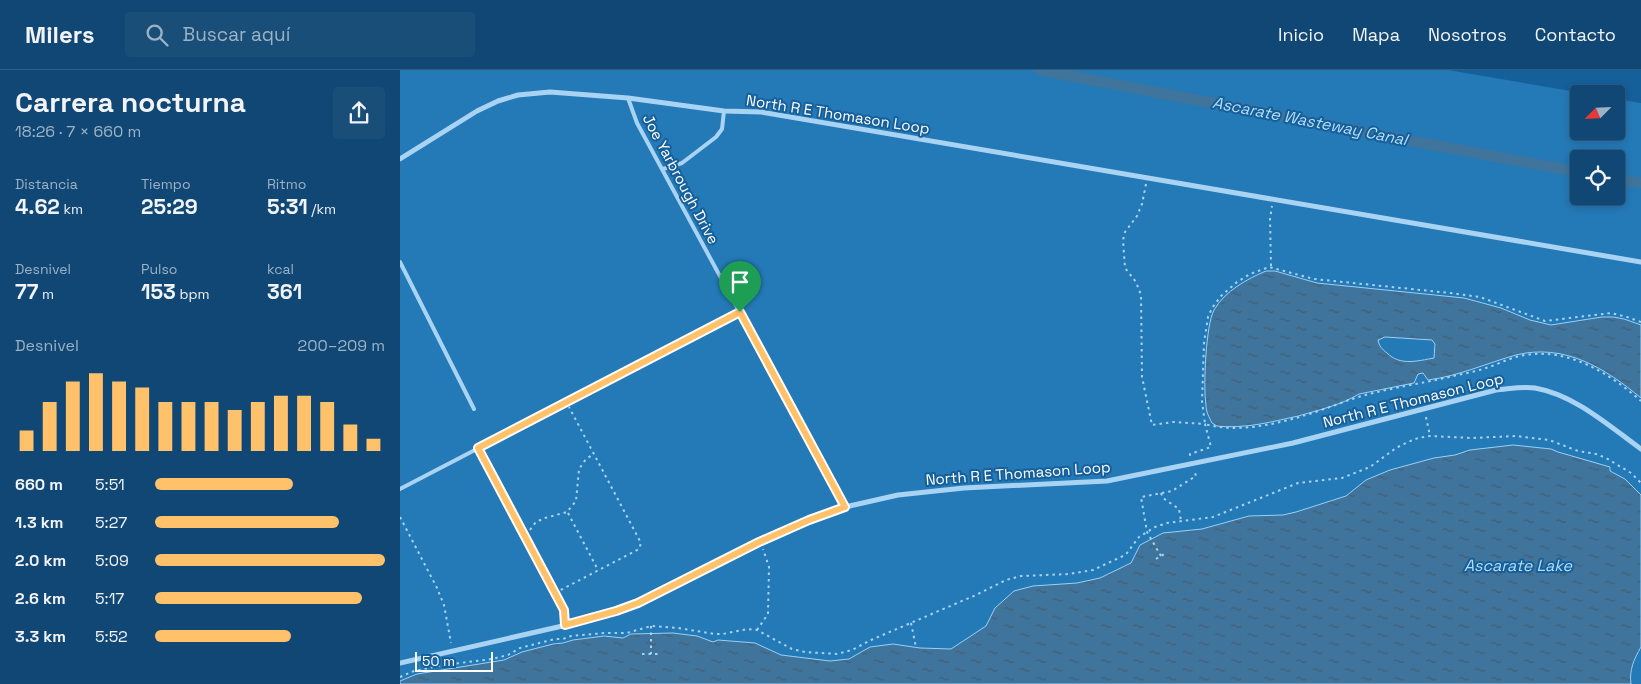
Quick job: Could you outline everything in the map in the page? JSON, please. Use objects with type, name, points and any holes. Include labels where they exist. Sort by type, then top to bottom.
[{"type":"street","name":"North R E Thomason Loop","points":[[400,159],[477,112],[498,101],[518,95],[550,92],[628,98],[724,111],[761,112],[1641,262]]},
{"type":"street","name":"North R E Thomason Loop","points":[[400,663],[565,625],[616,611],[638,603],[759,542],[809,520],[845,507],[898,496],[964,488],[1107,481],[1293,443],[1496,390],[1533,388],[1567,399],[1592,414],[1641,449]]},
{"type":"lane","name":"Joe Yarbrough Drive","points":[[628,98],[637,123],[845,507]]},
{"type":"lane","points":[[663,169],[682,163],[716,137],[722,129],[724,111]]},
{"type":"lane","points":[[400,262],[474,409]]},
{"type":"lane","points":[[400,489],[740,312]]},
{"type":"path","points":[[1147,177],[1142,204],[1137,216],[1125,232],[1123,240],[1124,268],[1136,282],[1141,294],[1142,377],[1152,425]]},
{"type":"path","points":[[1271,267],[1270,219],[1273,199]]},
{"type":"path","points":[[1641,322],[1627,316],[1611,313],[1544,321],[1480,298],[1450,293],[1314,279],[1271,267],[1262,269],[1237,282],[1221,296],[1212,308],[1208,317],[1204,343],[1202,401],[1205,424],[1217,428],[1254,427],[1321,411],[1372,393],[1486,368],[1523,355],[1541,353],[1561,355],[1578,361],[1602,373],[1641,401]]},
{"type":"path","points":[[555,593],[639,549],[641,543],[566,402]]},
{"type":"path","points":[[1424,410],[1430,436]]},
{"type":"path","points":[[400,677],[414,671],[444,665],[492,659],[508,655],[520,648],[555,639],[627,633],[651,626],[715,634],[747,629],[757,630],[792,649],[837,654],[852,650],[1013,578],[1070,574],[1100,567],[1127,553],[1139,537],[1167,523],[1226,513],[1298,484],[1342,478],[1370,467],[1396,448],[1408,442],[1430,436],[1472,438],[1516,436],[1549,440],[1578,451],[1606,458],[1626,469],[1641,482]]},
{"type":"path","points":[[478,448],[564,610],[565,625]]},
{"type":"path","points":[[525,536],[536,522],[567,512],[576,501],[579,469],[586,459],[594,454]]},
{"type":"path","points":[[1161,493],[1163,498],[1179,509],[1182,521]]},
{"type":"path","points":[[567,512],[598,570]]},
{"type":"path","points":[[400,517],[444,604],[452,651]]},
{"type":"path","points":[[1147,532],[1161,556]]},
{"type":"path","points":[[757,630],[767,616],[770,575],[768,563],[759,542]]},
{"type":"path","points":[[1156,559],[1166,553]]},
{"type":"path","points":[[911,623],[916,647]]},
{"type":"path","points":[[651,626],[651,654]]},
{"type":"path","points":[[642,654],[658,654]]},
{"type":"shaded area","points":[[400,70],[1448,70],[1570,91],[1570,140],[1625,140],[1625,100],[1641,103],[1641,684],[400,684]]},
{"type":"water","points":[[1266,271],[1275,271],[1317,283],[1464,298],[1551,325],[1602,317],[1624,319],[1641,325],[1641,398],[1613,377],[1583,361],[1551,352],[1534,352],[1516,355],[1439,378],[1428,380],[1423,373],[1418,374],[1414,383],[1359,394],[1337,404],[1298,416],[1248,426],[1217,426],[1212,423],[1208,414],[1205,396],[1206,356],[1211,317],[1219,303],[1230,291]],"holes":[[[1385,337],[1432,340],[1435,344],[1434,358],[1409,362],[1392,357],[1381,347],[1378,340]]]},
{"type":"water","name":"Ascarate Lake","points":[[1513,445],[1551,449],[1610,467],[1610,471],[1625,479],[1641,495],[1641,647],[1633,665],[1631,684],[400,684],[400,681],[417,674],[504,660],[522,652],[553,644],[604,636],[623,638],[631,634],[673,633],[697,636],[713,642],[718,640],[755,643],[781,655],[830,661],[849,659],[870,647],[893,644],[920,648],[951,649],[986,626],[995,608],[1014,591],[1033,586],[1077,583],[1100,578],[1131,563],[1140,545],[1163,533],[1202,529],[1249,516],[1283,515],[1296,512],[1346,496],[1366,480],[1390,470],[1470,450]]},
{"type":"waterway","name":"Ascarate Wasteway Canal","points":[[1040,70],[1570,170]]},
{"type":"waterway","name":"Ascarate Wasteway Canal","points":[[1625,180],[1641,183]]},
{"type":"route","points":[[740,312],[845,507],[809,520],[759,542],[638,603],[565,625],[564,610],[478,448],[740,312]]}]
